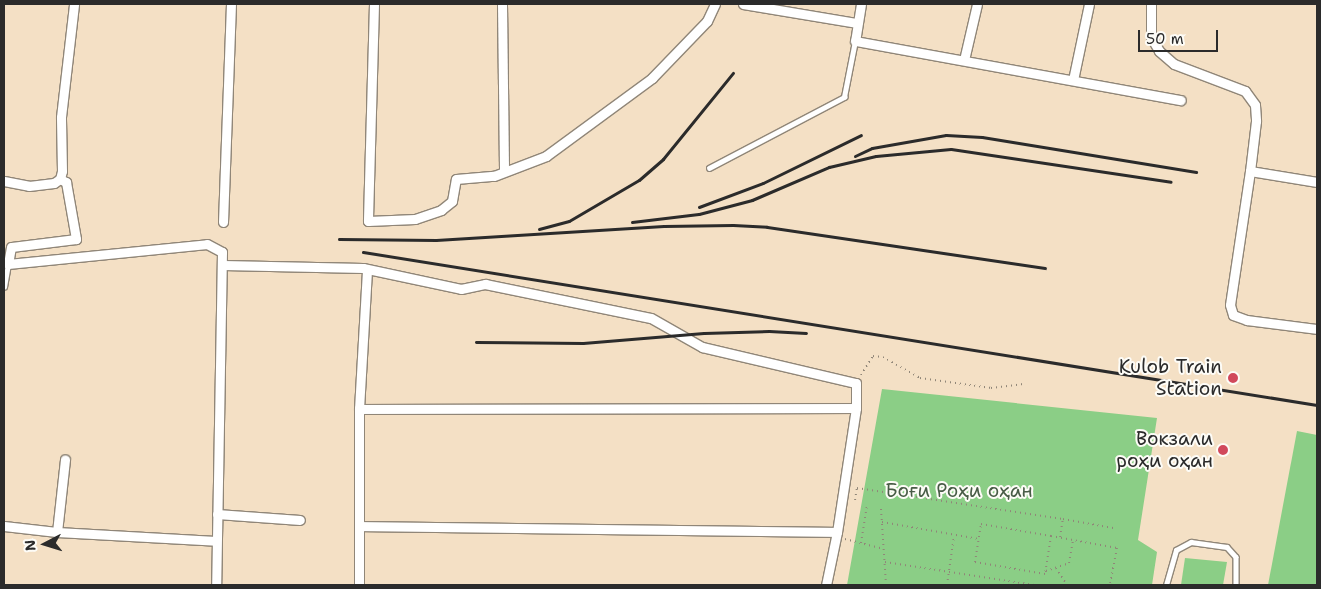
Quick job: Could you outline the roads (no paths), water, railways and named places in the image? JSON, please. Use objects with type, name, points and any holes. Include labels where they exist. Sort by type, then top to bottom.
[{"type":"street","points":[[60,180],[62,171],[61,117],[74,4]]},
{"type":"street","points":[[223,222],[231,4]]},
{"type":"street","points":[[374,4],[368,221],[415,218],[441,210],[452,201],[456,179],[494,176],[546,156],[652,78],[707,21],[715,4]]},
{"type":"street","points":[[502,4],[504,171]]},
{"type":"street","points":[[743,4],[858,23]]},
{"type":"street","points":[[861,4],[855,40],[1181,100]]},
{"type":"street","points":[[964,60],[977,4]]},
{"type":"street","points":[[1073,80],[1089,4]]},
{"type":"street","points":[[1151,4],[1151,37],[1159,51],[1174,64],[1245,91],[1255,105],[1256,120],[1250,171],[1230,305],[1233,315],[1247,320],[1317,329]]},
{"type":"street","points":[[1250,171],[1317,182]]},
{"type":"street","points":[[4,181],[29,186],[54,183],[60,180],[66,182],[76,239],[11,247],[8,264],[207,244],[222,252],[224,265],[216,514],[216,585]]},
{"type":"street","points":[[224,265],[367,269],[462,289],[486,284],[651,318],[702,347],[856,383],[856,408],[837,534],[826,585]]},
{"type":"street","points":[[359,585],[360,410],[367,269]]},
{"type":"street","points":[[360,410],[856,408]]},
{"type":"street","points":[[57,532],[65,459]]},
{"type":"street","points":[[216,514],[300,520]]},
{"type":"street","points":[[4,526],[57,532],[216,541]]},
{"type":"street","points":[[359,526],[837,534]]},
{"type":"lane","points":[[709,168],[844,97],[855,40]]},
{"type":"lane","points":[[4,286],[8,264]]},
{"type":"lane","points":[[1166,585],[1176,550],[1191,542],[1227,547],[1236,556],[1236,585]]},
{"type":"railway","points":[[539,229],[569,221],[639,180],[663,159],[733,73]]},
{"type":"railway","points":[[699,207],[763,183],[861,135]]},
{"type":"railway","points":[[855,156],[872,148],[946,135],[982,137],[1196,172]]},
{"type":"railway","points":[[632,222],[699,214],[752,200],[829,167],[876,156],[951,149],[1171,182]]},
{"type":"railway","points":[[339,239],[436,240],[664,226],[733,225],[767,227],[1045,268]]},
{"type":"railway","points":[[363,252],[1317,405]]},
{"type":"railway","points":[[476,342],[583,343],[704,333],[769,331],[806,333]]},
{"type":"place","name":"Kulob Train Station","points":[[1233,378]]},
{"type":"place","name":"Вокзали роҳи оҳан","points":[[1223,450]]},
{"type":"park label","name":"Боғи Роҳи оҳан","points":[[959,491]]}]
